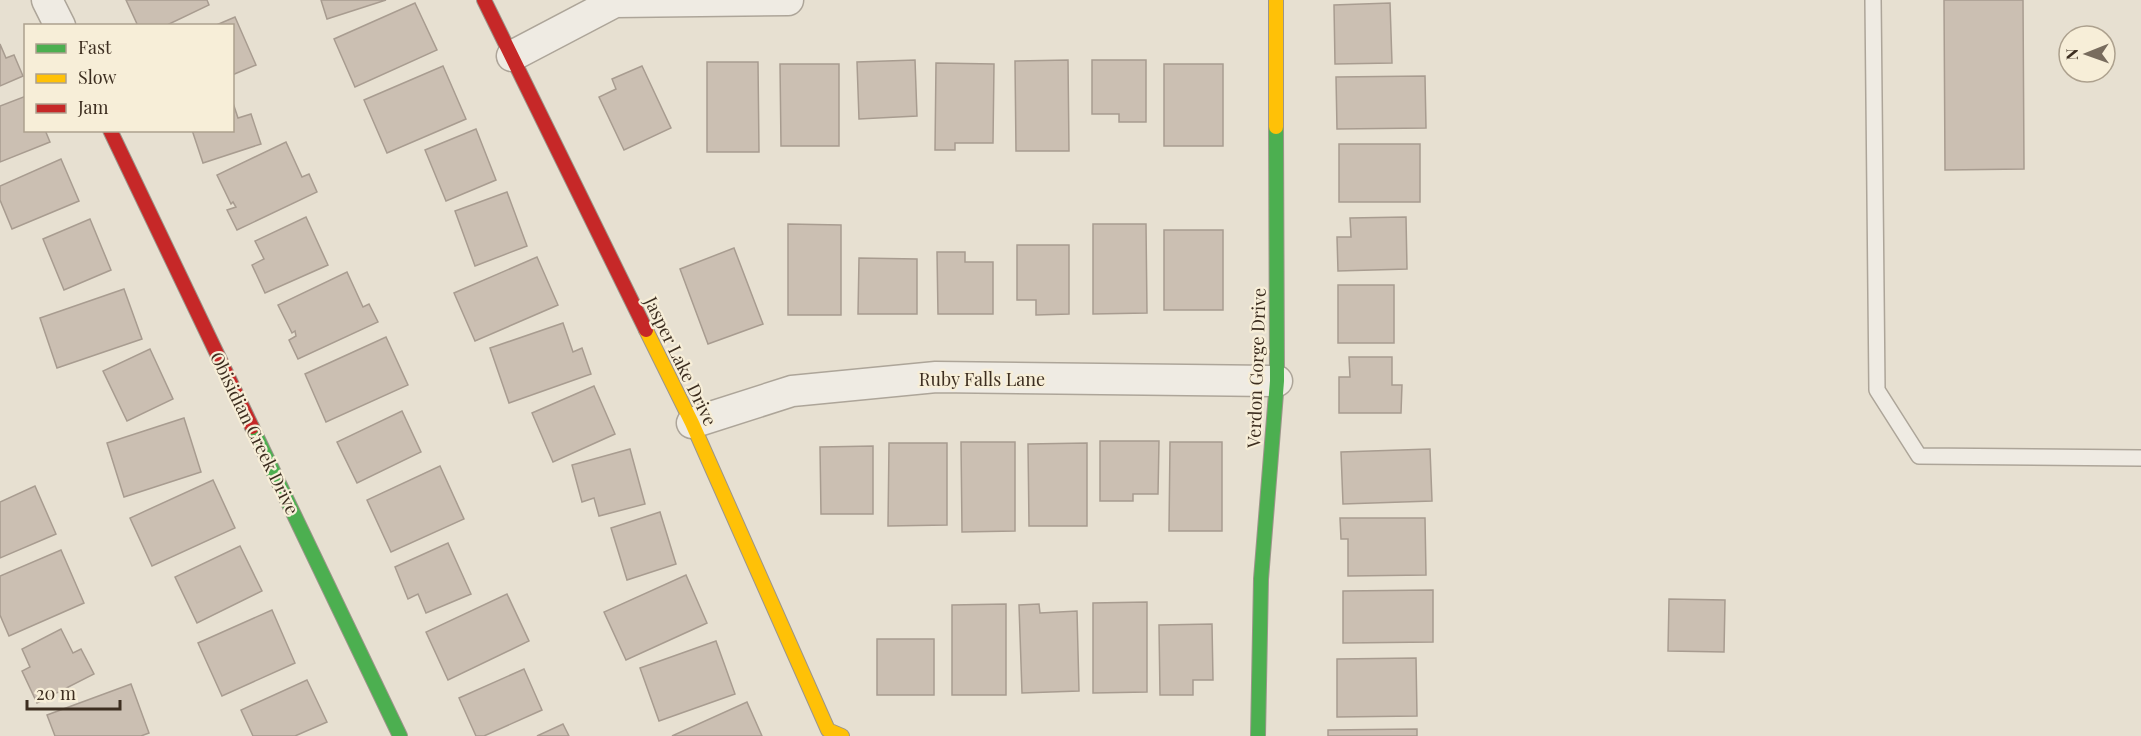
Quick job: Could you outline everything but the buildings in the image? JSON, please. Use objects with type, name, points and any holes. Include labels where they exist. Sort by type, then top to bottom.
[{"type":"street","points":[[47,0],[59,24]]},
{"type":"street","name":"Jasper Lake Drive","points":[[484,0],[692,423],[828,730],[842,736]]},
{"type":"street","points":[[512,56],[615,2],[788,0]]},
{"type":"street","name":"Verdon Gorge Drive","points":[[1258,736],[1261,579],[1277,381],[1276,0]]},
{"type":"street","name":"Obisidian Creek Drive","points":[[111,132],[399,736]]},
{"type":"street","name":"Ruby Falls Lane","points":[[692,423],[792,391],[936,377],[1277,381]]},
{"type":"lane","points":[[1873,0],[1877,390],[1919,456],[2141,458]]},
{"type":"traffic: fast","points":[[1258,736],[1261,579],[1277,381],[1276,127]]},
{"type":"traffic: fast","points":[[252,427],[400,736]]},
{"type":"traffic: slow","points":[[1276,0],[1276,127]]},
{"type":"traffic: slow","points":[[646,330],[692,423],[828,730],[842,736]]},
{"type":"traffic: jam","points":[[484,0],[646,330]]},
{"type":"traffic: jam","points":[[111,132],[252,427]]}]
